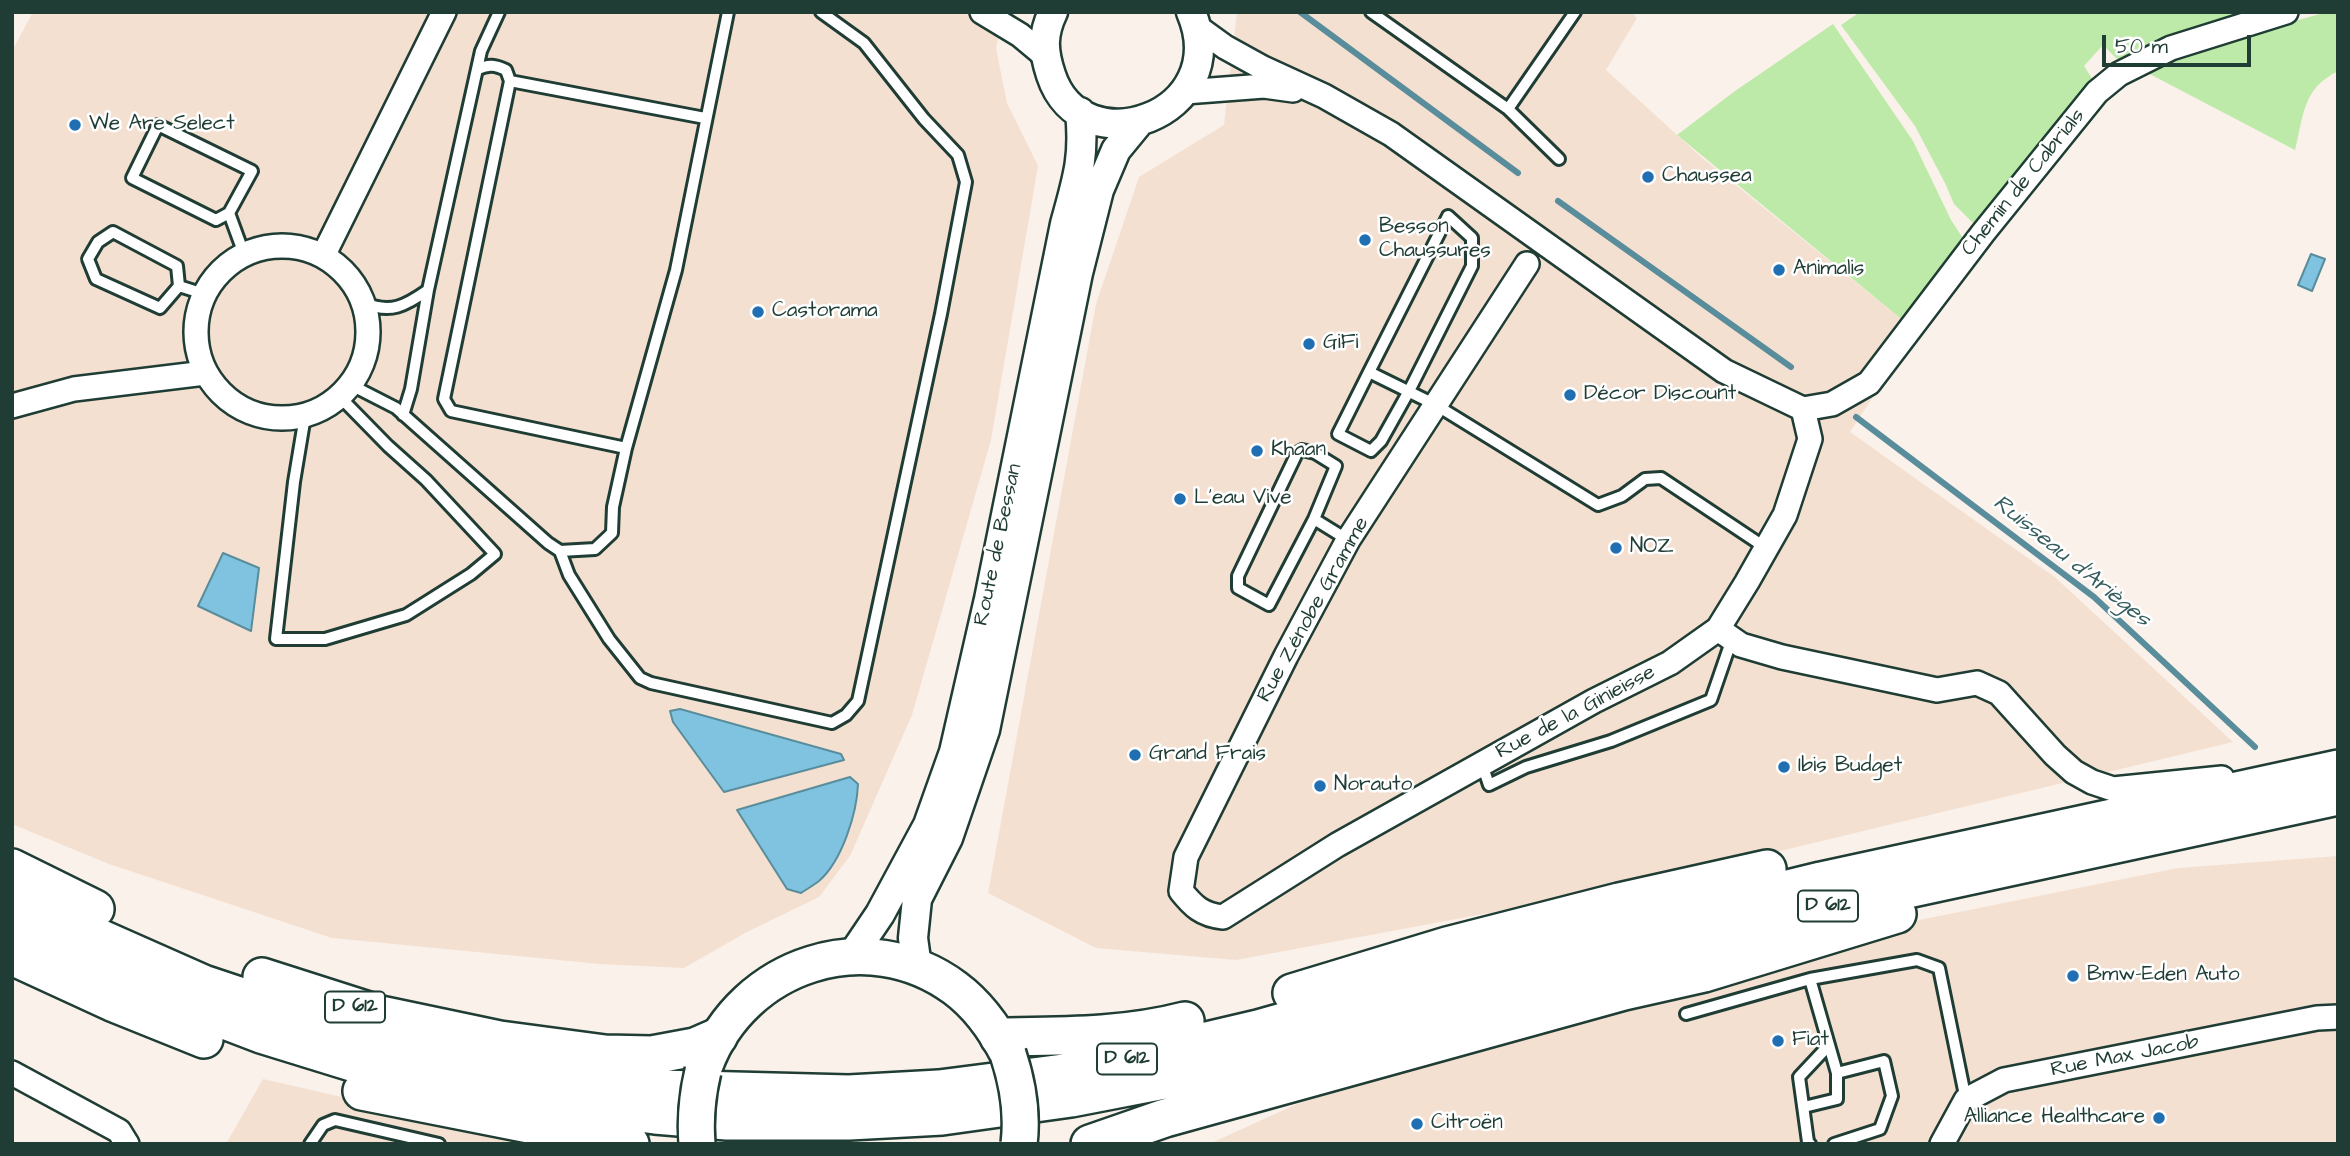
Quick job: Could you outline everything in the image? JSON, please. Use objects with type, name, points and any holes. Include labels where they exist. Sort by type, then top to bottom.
[{"type":"highway","name":"D 612","points":[[12,896],[50,916],[203,984],[359,1036],[526,1070],[659,1089],[849,1094],[939,1088],[1079,1070],[1258,1029],[1631,924],[2338,769]]},
{"type":"highway","name":"D 612","points":[[12,927],[43,944],[261,1034],[355,1063],[521,1098],[727,1121],[849,1121],[942,1116],[1071,1098],[1169,1079],[1493,990],[1820,908],[2338,796]]},
{"type":"highway","name":"D 612","points":[[1003,1046],[1157,1029],[1299,991],[1447,946],[1619,902],[1763,870],[1916,846],[2039,834]]},
{"type":"highway","name":"D 612","points":[[1090,1144],[1165,1118],[1271,1088],[1624,991],[1704,973],[2166,835]]},
{"type":"highway","name":"D 612","points":[[12,868],[146,933],[214,961],[381,1015],[500,1040],[605,1054],[652,1055],[695,1047],[718,1037]]},
{"type":"highway","points":[[12,956],[161,1022],[341,1086],[630,1144]]},
{"type":"highway","points":[[923,1144],[951,1136],[1179,1092],[1493,990]]},
{"type":"main road","points":[[697,1144],[697,1095],[703,1071],[718,1037],[731,1018],[765,986],[806,965],[851,957],[884,959],[917,967],[964,995],[986,1019],[1003,1046],[1020,1102],[1019,1144]]},
{"type":"street","points":[[327,257],[327,248],[444,12]]},
{"type":"street","points":[[982,12],[1020,35],[1044,55]]},
{"type":"street","points":[[1053,12],[1046,27],[1044,55],[1055,87],[1080,112],[1101,122],[1130,124],[1161,113],[1185,92],[1198,62],[1194,19]]},
{"type":"street","name":"Chemin de Cabrials","points":[[1803,409],[1832,404],[1869,383],[1983,233],[2097,92],[2119,74],[2171,48],[2286,12]]},
{"type":"street","points":[[1194,19],[1225,47],[1324,96],[1391,134],[1724,371],[1803,409]]},
{"type":"street","points":[[1185,92],[1264,86],[1324,96]]},
{"type":"street","name":"Route de Bessan","points":[[851,957],[880,914],[928,825],[954,752],[989,599],[1065,224],[1081,169],[1083,141],[1080,112]]},
{"type":"street","name":"Route de Bessan","points":[[917,967],[913,938],[917,899],[948,838],[985,730],[1078,273],[1099,190],[1116,150],[1139,122]]},
{"type":"street","points":[[1515,222],[1526,246],[1527,264],[1544,261],[1563,264],[1624,308],[1660,326]]},
{"type":"street","points":[[286,245],[327,257],[349,277],[364,303],[369,331],[365,359],[346,391],[323,408],[304,416],[282,419],[260,416],[239,408],[220,393],[205,373],[197,348],[196,320],[204,294],[214,278],[228,264],[244,254],[264,247],[286,245]]},
{"type":"street","name":"Rue Zénobe Gramme","points":[[1223,917],[1202,912],[1193,906],[1181,891],[1186,857],[1292,644],[1348,540],[1527,264]]},
{"type":"street","points":[[12,407],[74,389],[205,373]]},
{"type":"street","name":"Rue de la Ginieisse","points":[[1223,917],[1337,845],[1594,701],[1725,634],[1766,548],[1785,515],[1810,439],[1803,409]]},
{"type":"street","points":[[1725,634],[1741,645],[1782,657],[1937,690],[1977,683],[1998,693],[2074,772],[2113,789],[2238,776],[2288,779]]},
{"type":"street","name":"Rue Max Jacob","points":[[1966,1100],[2004,1080],[2318,1018],[2338,1017]]},
{"type":"street","points":[[12,1073],[119,1131],[127,1144]]},
{"type":"street","points":[[1942,1144],[1966,1100]]},
{"type":"lane","points":[[403,415],[411,390],[428,290],[481,51],[499,12]]},
{"type":"lane","points":[[560,551],[595,549],[612,533],[613,507],[626,448],[676,270],[728,12]]},
{"type":"lane","points":[[346,391],[368,392],[403,415],[560,551],[569,575],[602,628],[640,678],[651,683],[832,723],[846,715],[858,701],[941,314],[966,182],[958,155],[924,119],[863,43],[821,12]]},
{"type":"lane","points":[[1371,12],[1508,109],[1559,159]]},
{"type":"lane","points":[[1508,109],[1575,12]]},
{"type":"lane","points":[[478,69],[487,64],[495,65],[506,70],[510,81],[444,399],[451,411],[626,448]]},
{"type":"lane","points":[[510,81],[705,118]]},
{"type":"lane","points":[[229,212],[216,220],[132,178],[158,125],[252,171],[229,212],[244,254]]},
{"type":"lane","points":[[1448,216],[1472,238],[1472,267],[1409,391],[1381,441],[1371,451],[1338,434],[1368,372],[1448,216]]},
{"type":"lane","points":[[113,232],[177,266],[179,286],[160,308],[96,279],[88,259],[97,242],[113,232]]},
{"type":"lane","points":[[179,286],[204,294]]},
{"type":"lane","points":[[364,303],[383,309],[407,305],[428,290]]},
{"type":"lane","points":[[1368,372],[1436,405],[1598,506],[1622,496],[1646,479],[1661,478],[1766,548]]},
{"type":"lane","points":[[304,416],[276,639],[325,639],[407,615],[471,574],[495,554],[426,480],[388,446],[346,391]]},
{"type":"lane","points":[[1302,450],[1315,453],[1336,466],[1314,519],[1269,605],[1238,587],[1238,576],[1254,539],[1297,453],[1302,450]]},
{"type":"lane","points":[[1314,519],[1348,540]]},
{"type":"lane","points":[[1482,764],[1489,785],[1526,767],[1611,741],[1711,700],[1725,634]]},
{"type":"lane","points":[[1686,1014],[1810,979],[1917,960],[1939,968],[1966,1100]]},
{"type":"lane","points":[[1804,1107],[1837,1099],[1837,1073],[1810,979]]},
{"type":"lane","points":[[1810,1144],[1799,1077],[1829,1045]]},
{"type":"lane","points":[[1834,1144],[1880,1129],[1892,1096],[1884,1062],[1837,1073]]},
{"type":"lane","points":[[310,1144],[323,1125],[335,1120],[439,1144]]},
{"type":"shaded area","points":[[33,12],[1004,12],[996,48],[1007,103],[1038,166],[991,440],[912,715],[850,856],[819,897],[747,932],[684,968],[600,964],[332,938],[109,864],[12,824],[12,51]]},
{"type":"shaded area","points":[[1237,12],[1631,12],[1637,18],[1606,70],[1700,156],[1916,331],[1850,432],[2056,578],[2233,742],[1639,885],[1236,960],[1096,948],[988,893],[1096,304],[1139,177],[1224,125]]},
{"type":"shaded area","points":[[2338,856],[2338,1144],[1209,1144],[1297,1104],[1770,950],[2178,868]]},
{"type":"shaded area","points":[[263,1079],[443,1120],[586,1144],[226,1144]]},
{"type":"green space","points":[[1860,12],[2263,12],[2122,64],[2103,45],[2084,66],[2095,83],[1978,228],[1954,204],[1915,126],[1841,25]]},
{"type":"green space","points":[[2327,12],[2338,12],[2338,71],[2317,86],[2306,104],[2295,150],[2142,70],[2198,48]]},
{"type":"green space","points":[[1833,24],[1913,141],[1951,220],[1968,246],[1905,322],[1677,135],[1735,91]]},
{"type":"water","points":[[2311,254],[2325,259],[2312,291],[2298,285]]},
{"type":"water","points":[[223,553],[259,568],[251,631],[198,606]]},
{"type":"water","points":[[680,709],[841,754],[844,760],[724,792],[673,722],[670,711]]},
{"type":"water","points":[[850,777],[858,784],[855,809],[847,836],[835,861],[819,881],[801,893],[787,889],[737,810]]},
{"type":"waterway","name":"Ruisseau d'Arièges","points":[[1300,12],[1518,173]]},
{"type":"waterway","name":"Ruisseau d'Arièges","points":[[1558,201],[1791,367]]},
{"type":"waterway","name":"Ruisseau d'Arièges","points":[[1856,417],[2094,597],[2255,747]]},
{"type":"place","name":"We Are Select","points":[[75,125]]},
{"type":"place","name":"Chaussea","points":[[1648,177]]},
{"type":"place","name":"Besson Chaussures","points":[[1365,240]]},
{"type":"place","name":"Animalis","points":[[1779,270]]},
{"type":"place","name":"Castorama","points":[[758,312]]},
{"type":"place","name":"GiFi","points":[[1309,344]]},
{"type":"place","name":"Décor Discount","points":[[1570,395]]},
{"type":"place","name":"Khaan","points":[[1257,451]]},
{"type":"place","name":"L'eau Vive","points":[[1180,499]]},
{"type":"place","name":"NOZ","points":[[1616,548]]},
{"type":"place","name":"Grand Frais","points":[[1135,755]]},
{"type":"place","name":"Ibis Budget","points":[[1784,767]]},
{"type":"place","name":"Norauto","points":[[1320,786]]},
{"type":"place","name":"Bmw-Eden Auto","points":[[2073,976]]},
{"type":"place","name":"Fiat","points":[[1778,1041]]},
{"type":"place","name":"Alliance Healthcare","points":[[2159,1118]]},
{"type":"place","name":"Citroën","points":[[1417,1124]]}]
